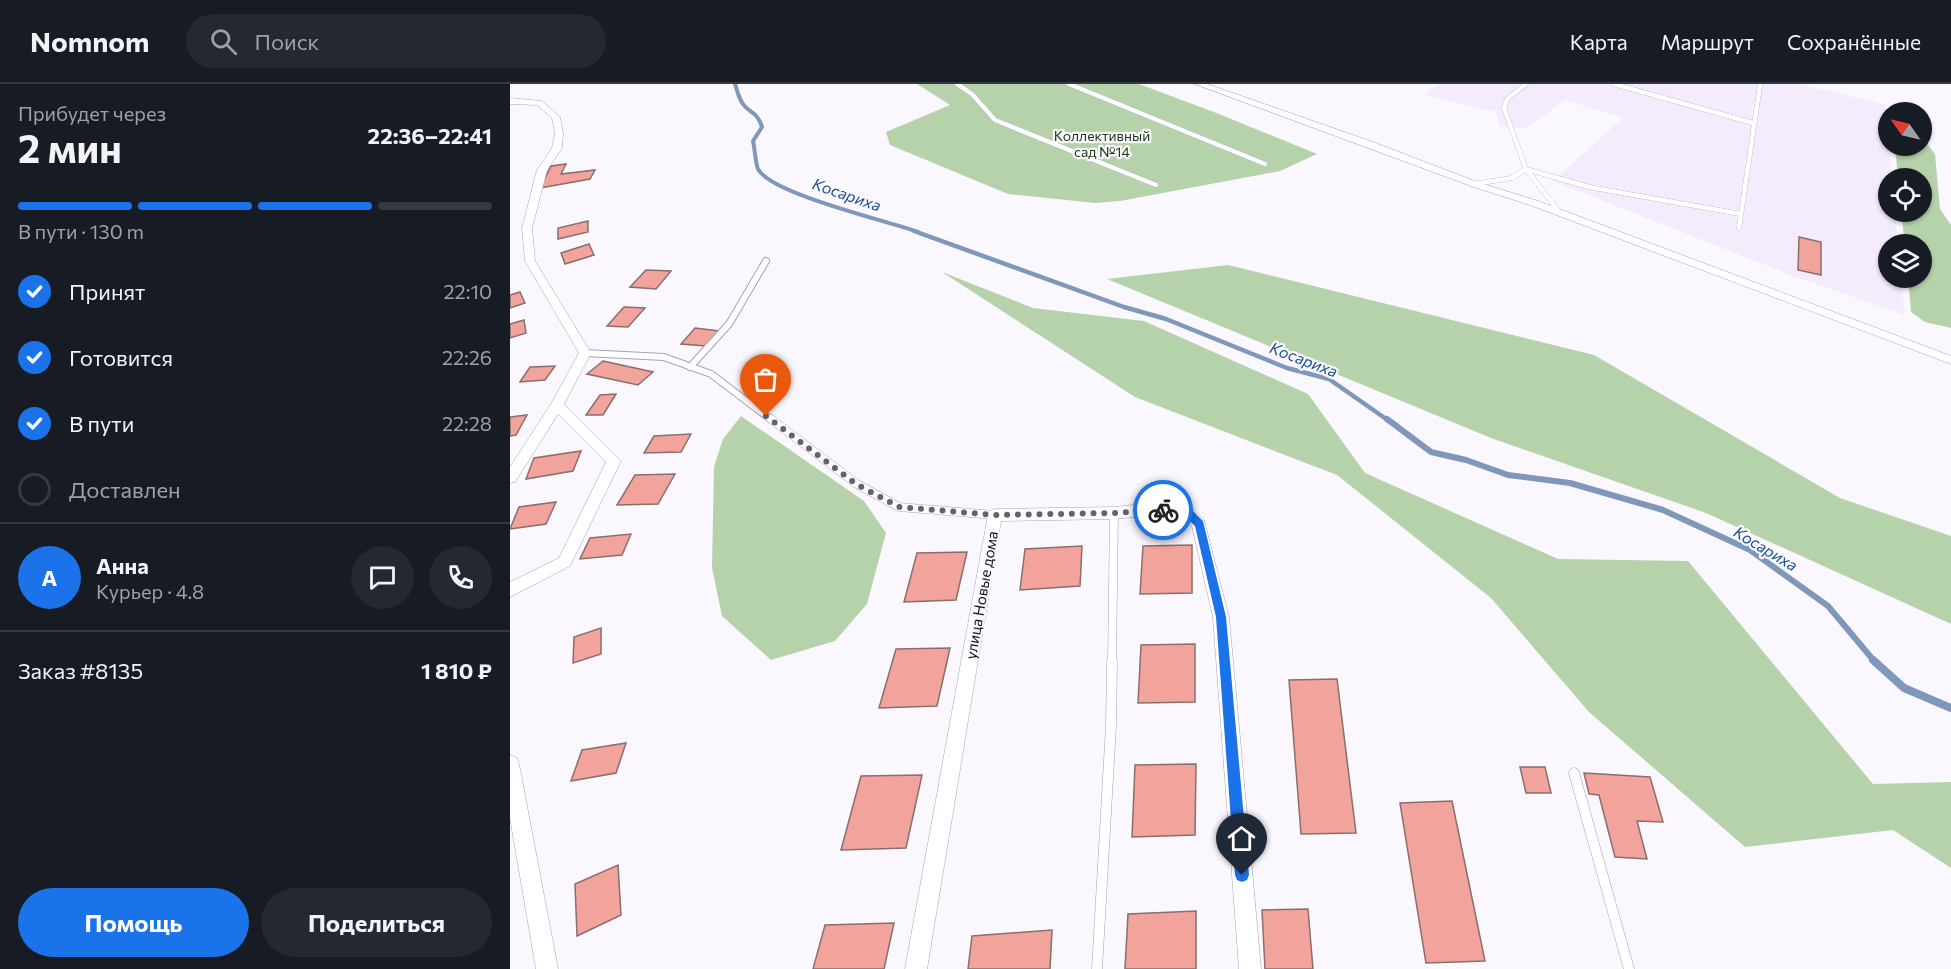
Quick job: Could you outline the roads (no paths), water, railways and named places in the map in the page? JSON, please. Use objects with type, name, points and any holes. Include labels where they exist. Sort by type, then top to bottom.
[{"type":"street","points":[[1199,84],[1560,213],[1951,360]]},
{"type":"street","points":[[510,101],[539,103],[556,117],[559,140],[553,157],[542,170],[528,228],[530,261],[585,353],[557,405],[510,478]]},
{"type":"street","points":[[510,590],[565,561],[614,461],[557,405]]},
{"type":"street","name":"улица Новые дома","points":[[916,969],[995,515],[1114,513],[1154,509],[1188,513],[1199,524],[1221,617],[1250,969]]},
{"type":"street","points":[[510,764],[512,804],[547,969]]},
{"type":"lane","points":[[957,84],[972,94],[995,120],[1156,185]]},
{"type":"lane","points":[[1069,84],[1265,164]]},
{"type":"lane","points":[[1526,84],[1507,99],[1504,108],[1526,169],[1560,213]]},
{"type":"lane","points":[[1614,84],[1753,123]]},
{"type":"lane","points":[[1739,228],[1760,85]]},
{"type":"lane","points":[[1474,184],[1512,178],[1526,169],[1589,187],[1741,214]]},
{"type":"lane","points":[[690,367],[729,324],[766,261]]},
{"type":"lane","points":[[585,353],[664,357],[711,374],[856,484],[899,507],[995,515]]},
{"type":"lane","points":[[1097,969],[1111,726],[1114,513]]},
{"type":"lane","points":[[1574,773],[1629,969]]},
{"type":"waterway","name":"Косариха","points":[[735,84],[745,107],[758,118],[762,127],[753,141],[758,169],[767,178],[806,197],[918,232]]},
{"type":"waterway","name":"Косариха","points":[[914,231],[1124,307],[1166,319],[1287,368],[1329,379],[1389,421]]},
{"type":"waterway","name":"Косариха","points":[[1387,419],[1431,452],[1466,460],[1508,475],[1570,483],[1663,510],[1750,550],[1828,606],[1874,661]]},
{"type":"waterway","name":"Косариха","points":[[1874,661],[1904,688],[1951,708]]},
{"type":"park label","name":"Коллективный сад №14","points":[[1102,144]]}]
